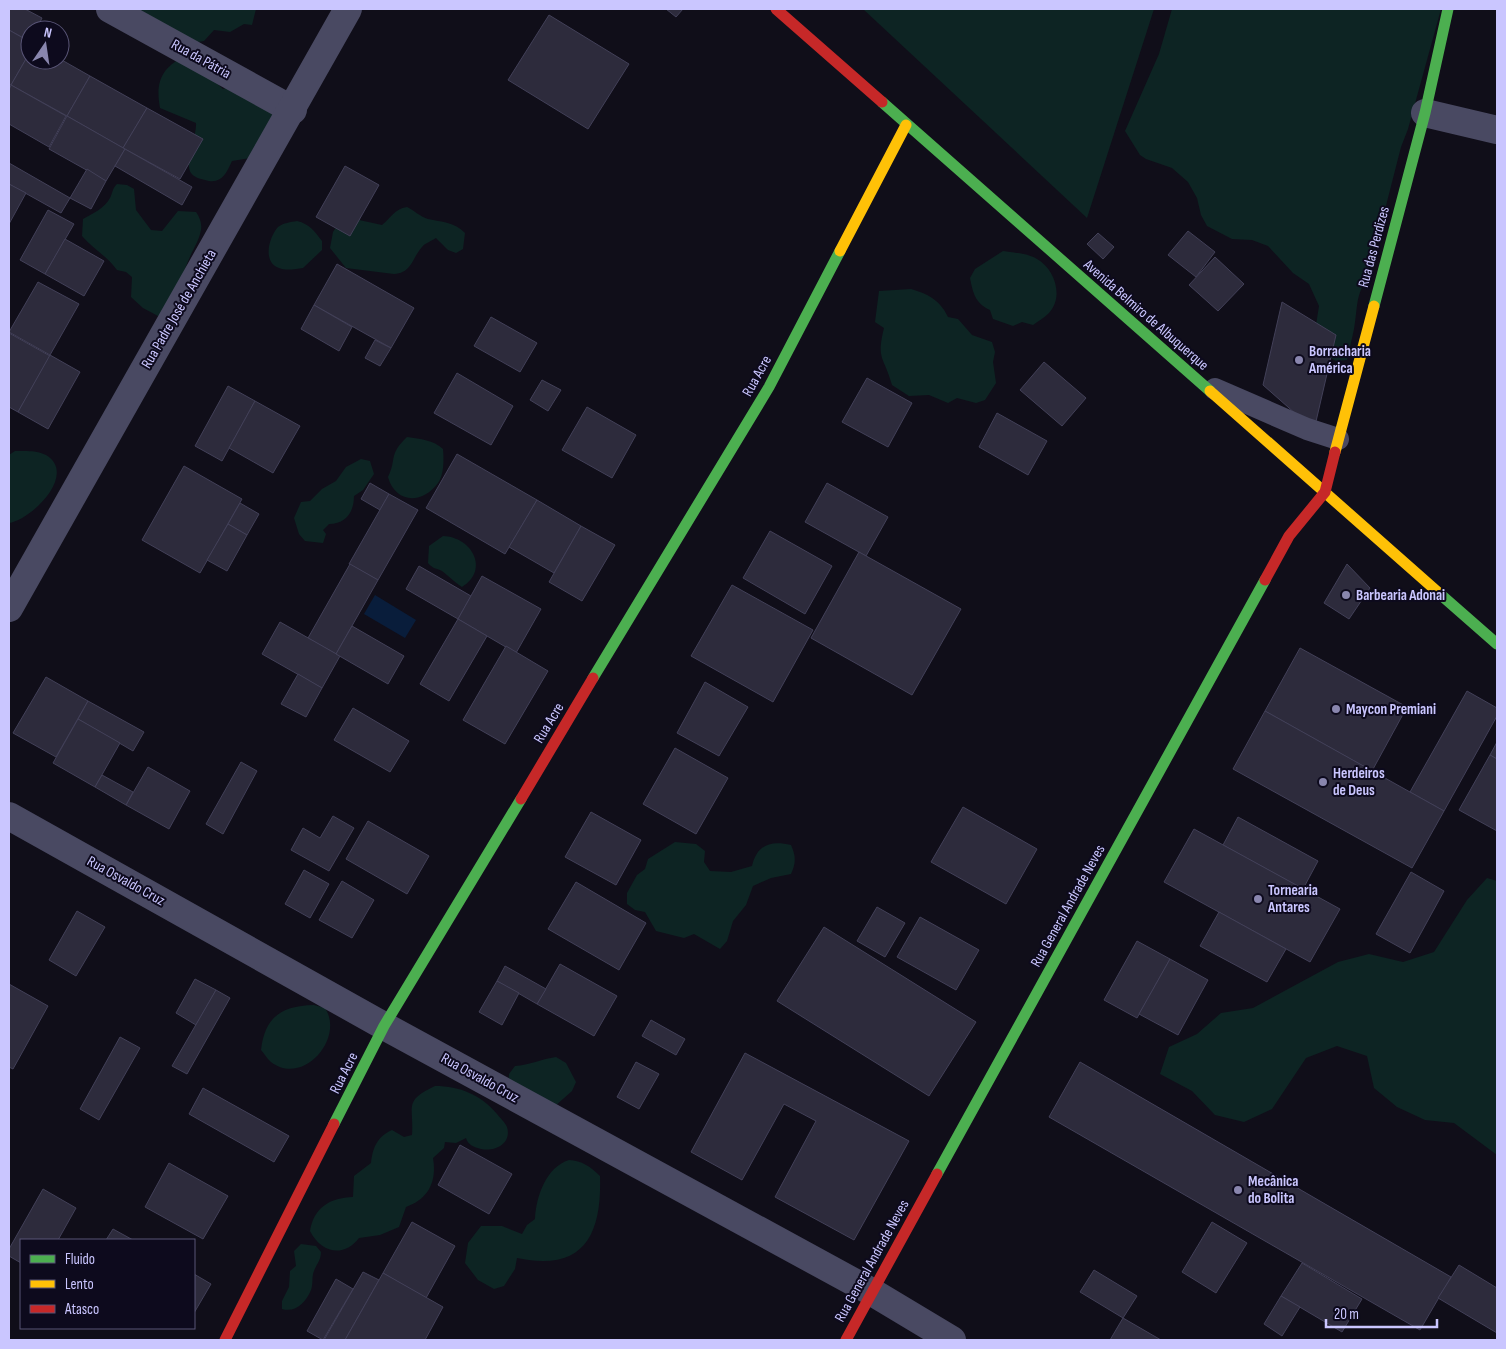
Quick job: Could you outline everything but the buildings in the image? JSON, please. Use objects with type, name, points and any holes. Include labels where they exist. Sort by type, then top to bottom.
[{"type":"street","name":"Rua da Pátria","points":[[110,9],[293,110]]},
{"type":"street","name":"Rua Padre José de Anchieta","points":[[9,608],[293,110],[348,9]]},
{"type":"street","name":"Avenida Belmiro de Albuquerque","points":[[776,9],[906,126],[1497,644]]},
{"type":"street","name":"Rua das Perdizes","points":[[1325,492],[1425,114],[1448,9]]},
{"type":"street","points":[[1425,114],[1497,130]]},
{"type":"street","name":"Rua Acre","points":[[225,1340],[384,1026],[769,387],[906,126]]},
{"type":"street","name":"Rua General Andrade Neves","points":[[846,1340],[1289,536],[1325,492]]},
{"type":"street","name":"Rua Osvaldo Cruz","points":[[9,816],[384,1026],[872,1292],[952,1340]]},
{"type":"lane","points":[[1200,383],[1308,429],[1338,439]]},
{"type":"green space","points":[[140,9],[256,9],[252,25],[244,24],[230,32],[214,30],[204,41],[192,43],[143,22]]},
{"type":"green space","points":[[863,9],[1154,9],[1087,218]]},
{"type":"green space","points":[[1172,9],[1441,9],[1408,129],[1401,147],[1368,276],[1359,296],[1347,360],[1336,361],[1326,355],[1316,325],[1319,306],[1309,284],[1293,273],[1268,246],[1252,240],[1232,239],[1207,226],[1201,215],[1197,198],[1188,182],[1172,168],[1140,155],[1125,131],[1159,54]]},
{"type":"green space","points":[[187,55],[223,89],[231,86],[266,90],[276,124],[256,157],[232,161],[225,174],[215,181],[197,178],[189,169],[196,123],[160,108],[159,90],[162,76],[166,70]]},
{"type":"green space","points":[[117,184],[127,185],[134,189],[136,210],[151,230],[162,231],[178,211],[196,212],[200,221],[199,238],[174,298],[158,316],[143,308],[131,297],[132,277],[126,272],[117,270],[82,236],[83,219],[105,205]]},
{"type":"green space","points":[[407,207],[425,218],[448,223],[461,229],[465,233],[463,249],[456,253],[448,250],[436,238],[423,246],[405,271],[394,274],[346,268],[330,248],[333,232],[337,226],[359,220],[382,225],[396,212]]},
{"type":"green space","points":[[297,221],[309,226],[322,241],[322,250],[303,268],[288,270],[279,268],[270,260],[269,249],[272,237],[278,227]]},
{"type":"green space","points":[[1003,251],[1033,257],[1049,269],[1053,276],[1057,292],[1054,306],[1047,315],[1033,325],[1022,322],[1013,326],[993,319],[990,310],[978,301],[974,293],[970,278],[975,269]]},
{"type":"green space","points":[[911,289],[933,298],[948,317],[958,319],[972,335],[992,342],[995,352],[993,362],[996,383],[985,400],[976,403],[957,398],[948,403],[929,395],[909,396],[892,385],[881,352],[884,328],[875,322],[879,291]]},
{"type":"green space","points":[[407,437],[431,442],[443,449],[443,467],[440,480],[432,490],[417,498],[403,496],[397,492],[388,477],[397,448]]},
{"type":"green space","points":[[15,451],[35,452],[46,455],[54,463],[57,473],[48,495],[39,505],[29,514],[9,523],[9,455]]},
{"type":"green space","points":[[361,459],[370,461],[374,474],[363,490],[354,496],[351,512],[340,522],[329,524],[323,530],[326,534],[323,543],[305,541],[299,534],[294,518],[301,502],[310,501],[322,489],[336,481],[346,467]]},
{"type":"green space","points":[[443,536],[462,542],[474,556],[475,572],[462,587],[442,571],[428,563],[429,546]]},
{"type":"green space","points":[[675,842],[696,844],[705,851],[704,862],[710,871],[731,872],[752,866],[757,853],[761,849],[777,843],[791,845],[795,856],[795,863],[791,874],[771,878],[753,886],[746,905],[733,921],[727,941],[720,949],[694,934],[684,938],[656,931],[645,912],[635,910],[627,904],[627,893],[637,875],[645,869],[648,859]]},
{"type":"green space","points":[[1487,878],[1497,881],[1497,1155],[1454,1123],[1425,1120],[1397,1107],[1374,1088],[1367,1056],[1337,1046],[1306,1058],[1272,1109],[1244,1122],[1215,1115],[1192,1091],[1160,1074],[1169,1047],[1197,1034],[1221,1013],[1253,1008],[1338,962],[1369,954],[1403,962],[1434,952],[1467,900]]},
{"type":"green space","points":[[314,1005],[325,1008],[330,1020],[329,1033],[325,1045],[318,1056],[307,1064],[296,1068],[283,1068],[271,1062],[261,1050],[266,1029],[271,1021],[284,1011]]},
{"type":"green space","points":[[556,1057],[566,1063],[576,1082],[572,1091],[555,1106],[508,1085],[509,1074],[515,1066]]},
{"type":"green space","points":[[435,1086],[444,1086],[469,1093],[491,1107],[507,1127],[508,1133],[505,1142],[497,1148],[486,1150],[472,1145],[466,1138],[456,1143],[445,1142],[444,1148],[433,1158],[434,1174],[430,1188],[414,1204],[406,1207],[399,1227],[380,1235],[359,1238],[347,1248],[340,1250],[326,1248],[320,1244],[310,1231],[319,1210],[324,1205],[337,1199],[353,1197],[354,1176],[371,1163],[373,1152],[379,1139],[392,1130],[404,1137],[412,1135],[412,1105],[414,1100]]},
{"type":"green space","points":[[569,1160],[586,1165],[600,1176],[600,1197],[597,1216],[592,1232],[584,1245],[573,1254],[558,1260],[540,1261],[517,1258],[515,1269],[504,1286],[494,1289],[478,1280],[465,1263],[468,1243],[481,1226],[502,1226],[522,1234],[527,1225],[535,1219],[540,1193],[548,1176],[554,1169]]},
{"type":"green space","points":[[301,1244],[316,1246],[321,1252],[313,1274],[312,1288],[300,1306],[287,1310],[282,1309],[282,1301],[289,1287],[290,1271],[296,1266],[294,1251]]},
{"type":"water","points":[[375,595],[416,620],[405,638],[364,614]]},
{"type":"traffic: fast","points":[[1374,306],[1425,113],[1448,9]]},
{"type":"traffic: fast","points":[[882,102],[1210,391]]},
{"type":"traffic: fast","points":[[593,678],[769,387],[840,251]]},
{"type":"traffic: fast","points":[[937,1174],[1265,580]]},
{"type":"traffic: fast","points":[[1440,594],[1497,644]]},
{"type":"traffic: fast","points":[[334,1124],[384,1026],[521,799]]},
{"type":"traffic: slow","points":[[840,251],[906,125]]},
{"type":"traffic: slow","points":[[1335,452],[1374,306]]},
{"type":"traffic: slow","points":[[1210,391],[1440,594]]},
{"type":"traffic: jam","points":[[776,9],[882,102]]},
{"type":"traffic: jam","points":[[1265,580],[1289,536],[1325,492],[1335,452]]},
{"type":"traffic: jam","points":[[521,799],[593,678]]},
{"type":"traffic: jam","points":[[225,1340],[334,1124]]},
{"type":"traffic: jam","points":[[846,1340],[937,1174]]},
{"type":"place","name":"Borracharia América","points":[[1299,360]]},
{"type":"place","name":"Barbearia Adonai","points":[[1346,595]]},
{"type":"place","name":"Maycon Premiani","points":[[1336,709]]},
{"type":"place","name":"Herdeiros de Deus","points":[[1323,782]]},
{"type":"place","name":"Tornearia Antares","points":[[1258,899]]},
{"type":"place","name":"Mecânica do Bolita","points":[[1238,1190]]}]
